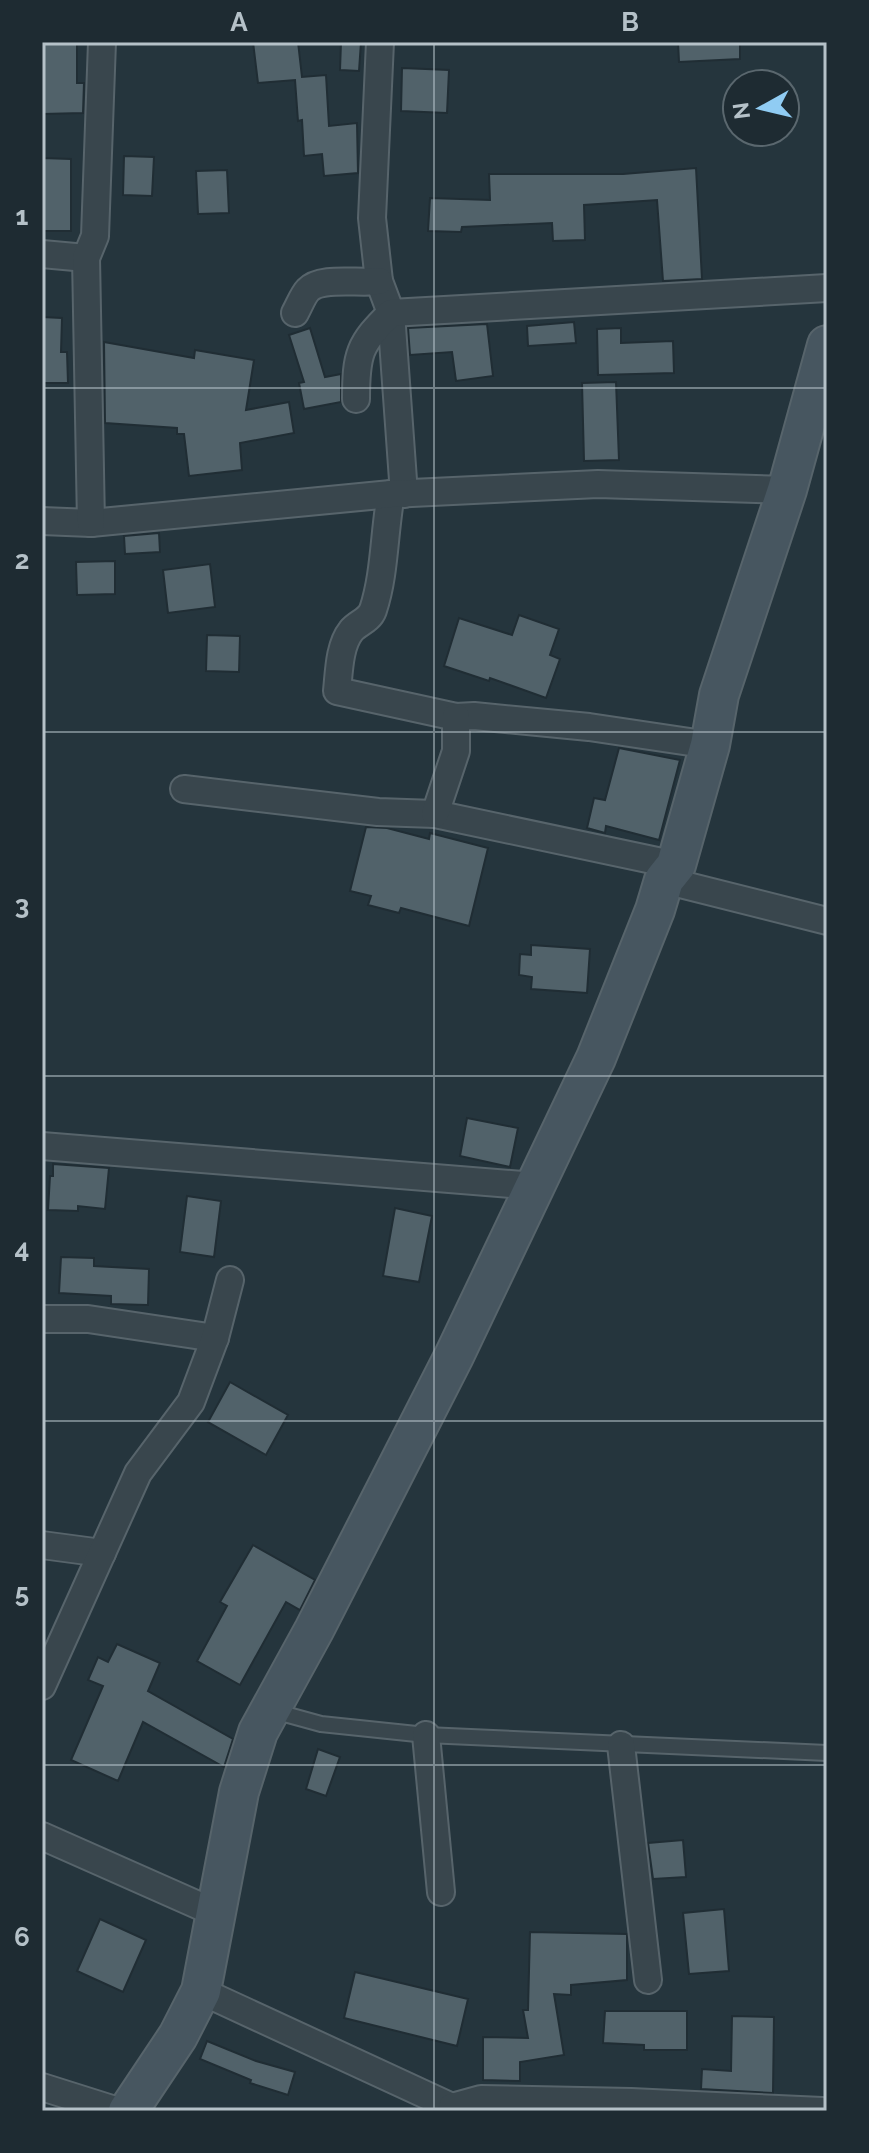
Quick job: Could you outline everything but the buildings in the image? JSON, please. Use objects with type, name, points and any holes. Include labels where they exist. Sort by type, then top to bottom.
[{"type":"street","points":[[91,523],[86,258],[95,236],[102,42]]},
{"type":"street","points":[[380,42],[372,218],[379,281],[391,313],[398,494],[385,527],[380,583],[372,615],[351,631],[343,650],[337,691],[456,717],[589,727],[710,745]]},
{"type":"street","points":[[42,254],[86,258]]},
{"type":"street","points":[[295,313],[308,289],[323,280],[352,283],[379,281]]},
{"type":"street","points":[[356,399],[356,370],[361,347],[368,335],[391,313],[827,288]]},
{"type":"street","points":[[128,2111],[178,2036],[201,1991],[239,1792],[258,1732],[314,1630],[454,1356],[596,1058],[655,910],[710,745],[719,695],[822,384],[827,345]]},
{"type":"street","points":[[42,521],[91,523],[398,494],[598,484],[787,490]]},
{"type":"street","points":[[435,814],[456,751],[456,717]]},
{"type":"street","points":[[184,789],[378,812],[435,814],[670,872],[827,921]]},
{"type":"street","points":[[42,1146],[535,1186]]},
{"type":"street","points":[[42,1686],[138,1473],[191,1402],[215,1338],[230,1280]]},
{"type":"street","points":[[42,1319],[88,1319],[215,1338]]},
{"type":"street","points":[[42,1545],[102,1553]]},
{"type":"street","points":[[426,1735],[441,1892]]},
{"type":"street","points":[[621,1745],[648,1980]]},
{"type":"street","points":[[42,1836],[218,1914]]},
{"type":"street","points":[[201,1991],[453,2109],[481,2099],[822,2111]]},
{"type":"street","points":[[42,2087],[118,2111]]},
{"type":"lane","points":[[270,1710],[321,1724],[426,1735],[827,1753]]}]
